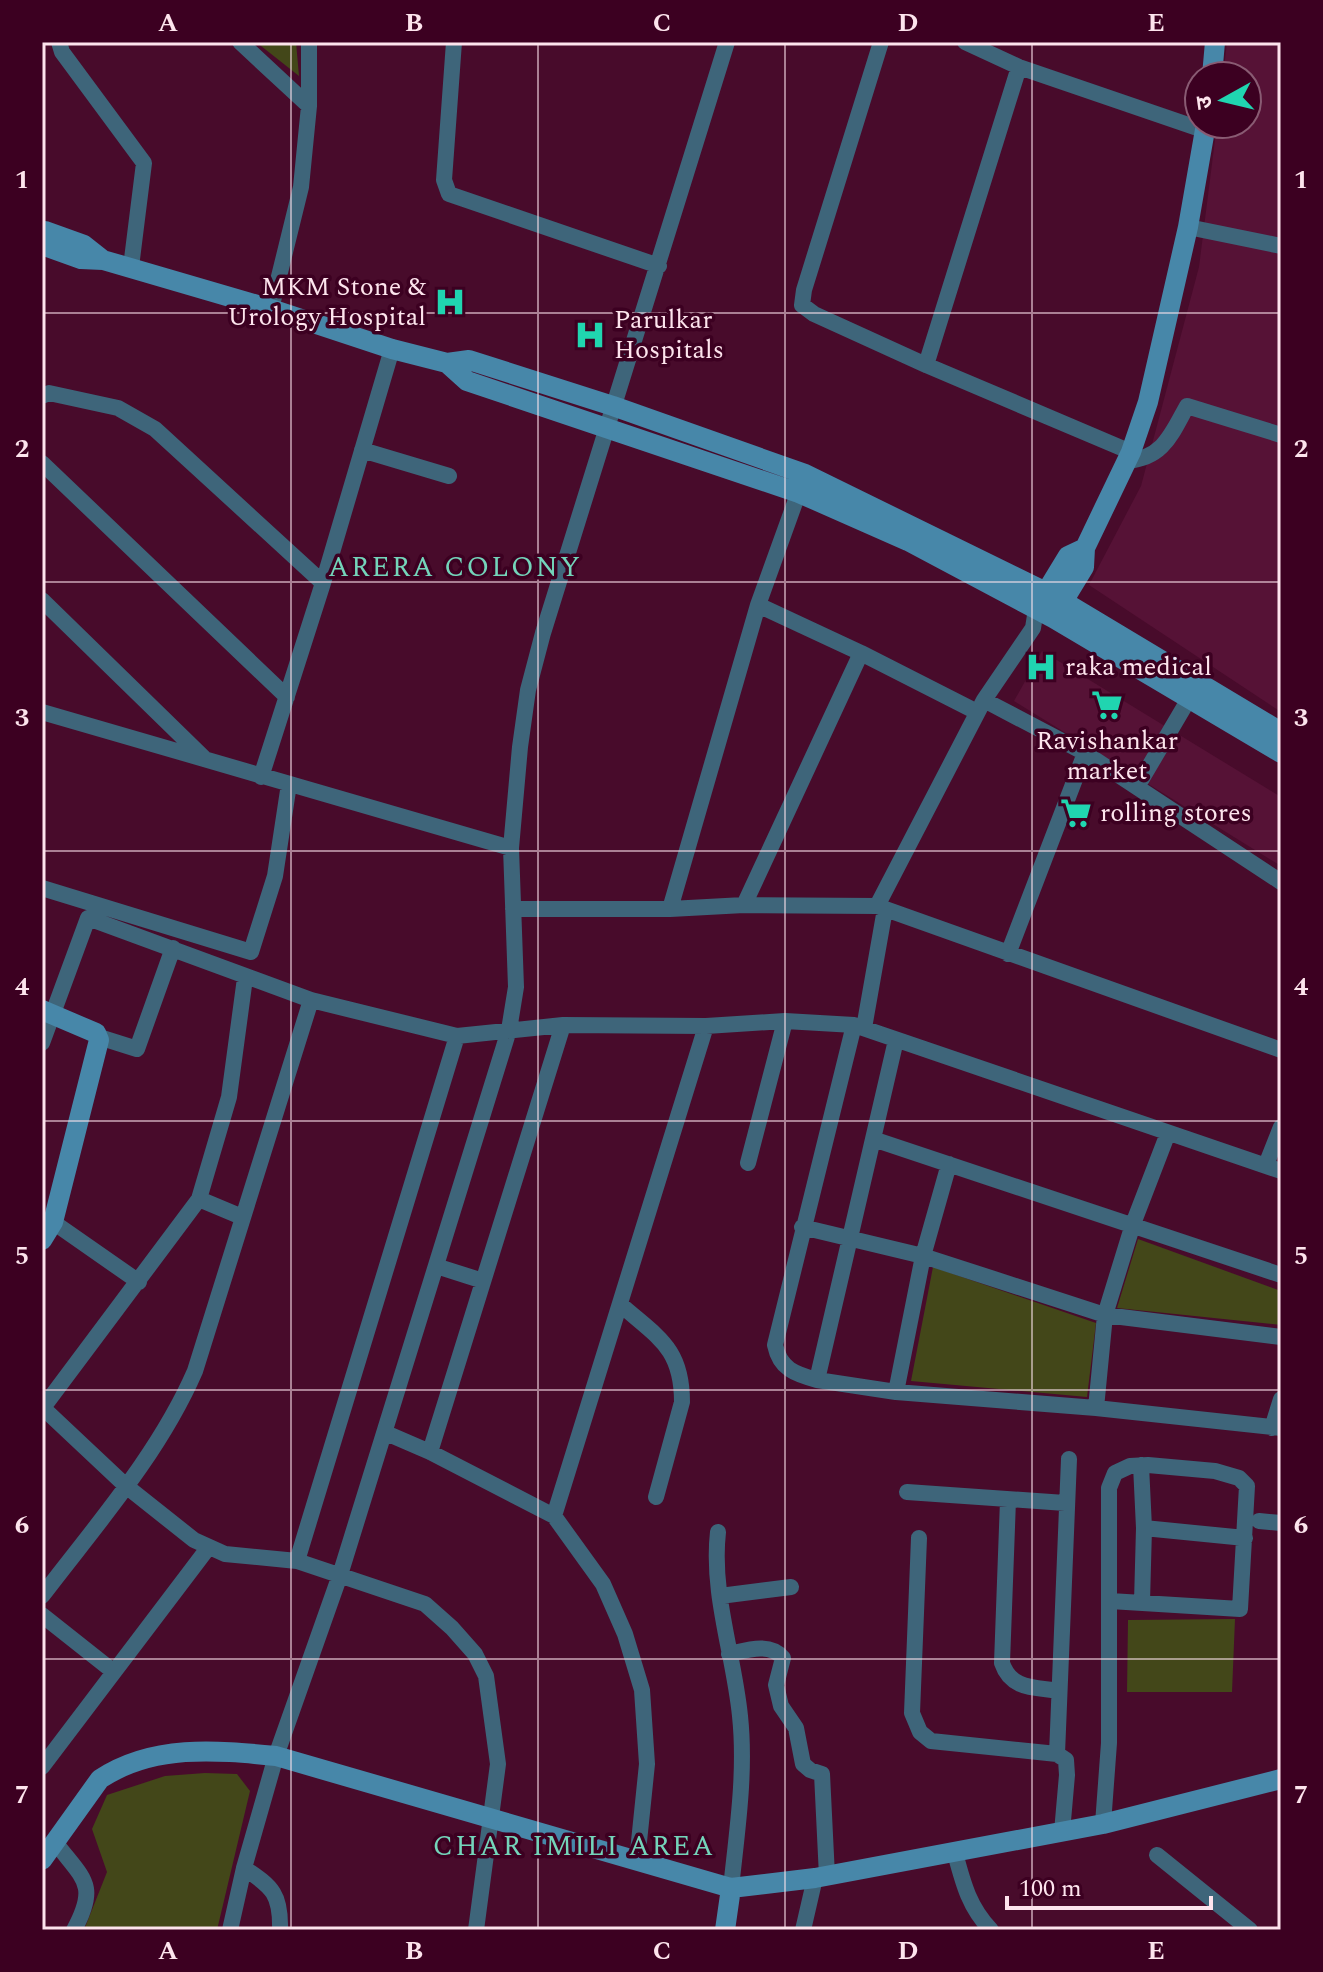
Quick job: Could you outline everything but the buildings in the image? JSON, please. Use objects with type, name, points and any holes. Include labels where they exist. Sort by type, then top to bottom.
[{"type":"main road","points":[[1046,610],[1068,556],[1085,548],[1129,456],[1148,402],[1188,227],[1204,140]]},
{"type":"main road","points":[[43,235],[84,245],[103,260],[271,309],[392,349],[447,363],[469,360],[613,406],[802,484],[1281,732]]},
{"type":"main road","points":[[447,363],[467,381],[802,484]]},
{"type":"main road","points":[[1046,610],[1281,753]]},
{"type":"main road","points":[[47,1012],[99,1037],[48,1231]]},
{"type":"main road","points":[[42,1860],[48,1836],[100,1779],[132,1761],[159,1755],[218,1750],[276,1756],[731,1888],[821,1877],[1103,1824],[1281,1779]]},
{"type":"main road","points":[[725,1930],[731,1888]]},
{"type":"street","points":[[59,42],[62,52],[144,163],[131,267]]},
{"type":"street","points":[[240,42],[309,106]]},
{"type":"street","points":[[271,309],[301,187],[309,106],[309,42]]},
{"type":"street","points":[[454,42],[444,180],[449,194],[659,266]]},
{"type":"street","points":[[230,1930],[276,1756],[386,1433],[509,1030],[516,987],[511,848],[528,690],[727,42]]},
{"type":"street","points":[[881,42],[802,305],[814,314],[1129,456],[1144,460],[1155,454],[1168,439],[1187,406],[1281,435]]},
{"type":"street","points":[[965,42],[1019,67],[1183,120]]},
{"type":"street","points":[[926,365],[1019,67]]},
{"type":"street","points":[[1188,227],[1281,246]]},
{"type":"street","points":[[261,777],[323,583],[392,349]]},
{"type":"street","points":[[42,396],[49,393],[118,408],[155,429],[323,583]]},
{"type":"street","points":[[362,450],[449,476]]},
{"type":"street","points":[[42,463],[287,697]]},
{"type":"street","points":[[670,909],[758,605],[802,484]]},
{"type":"street","points":[[42,600],[207,760]]},
{"type":"street","points":[[758,605],[1085,753],[1281,882]]},
{"type":"street","points":[[1046,610],[981,706],[881,908],[859,1027],[802,1227],[775,1345],[778,1360],[788,1369],[817,1380],[896,1392],[1096,1408],[1276,1428],[1281,1399]]},
{"type":"street","points":[[744,905],[861,653]]},
{"type":"street","points":[[1137,787],[1190,697]]},
{"type":"street","points":[[42,712],[511,848]]},
{"type":"street","points":[[1008,954],[1085,753]]},
{"type":"street","points":[[42,888],[251,952],[275,876],[289,784]]},
{"type":"street","points":[[513,909],[670,909],[744,905],[881,908],[1281,1050]]},
{"type":"street","points":[[42,1043],[47,1012],[88,918],[311,1000],[457,1036],[563,1025],[706,1026],[785,1021],[859,1027],[1274,1168],[1281,1127]]},
{"type":"street","points":[[99,1037],[137,1049],[173,948]]},
{"type":"street","points":[[245,978],[229,1097],[199,1199],[42,1408],[126,1486],[208,1548],[225,1554],[297,1561],[425,1604],[475,1654],[489,1690],[498,1764],[476,1930]]},
{"type":"street","points":[[42,1596],[126,1486],[183,1399],[195,1371],[311,1000]]},
{"type":"street","points":[[748,1163],[785,1021]]},
{"type":"street","points":[[430,1452],[563,1025]]},
{"type":"street","points":[[554,1516],[706,1026]]},
{"type":"street","points":[[297,1561],[457,1036]]},
{"type":"street","points":[[817,1380],[896,1040]]},
{"type":"street","points":[[1096,1408],[1105,1315],[1133,1224],[1168,1133]]},
{"type":"street","points":[[873,1139],[1281,1275]]},
{"type":"street","points":[[896,1392],[923,1256],[949,1164]]},
{"type":"street","points":[[199,1199],[242,1217]]},
{"type":"street","points":[[802,1227],[923,1256],[1105,1315],[1281,1337]]},
{"type":"street","points":[[48,1231],[139,1282]]},
{"type":"street","points":[[436,1266],[483,1281]]},
{"type":"street","points":[[620,1304],[671,1350],[682,1389],[682,1402],[656,1497]]},
{"type":"street","points":[[386,1433],[430,1452],[554,1516],[603,1584],[625,1634],[642,1690],[647,1764],[637,1861]]},
{"type":"street","points":[[1057,1754],[1069,1459]]},
{"type":"street","points":[[1141,1465],[1144,1528],[1142,1602]]},
{"type":"street","points":[[1103,1824],[1109,1743],[1109,1488],[1115,1473],[1141,1465],[1215,1471],[1239,1478],[1247,1486],[1240,1609],[1110,1601]]},
{"type":"street","points":[[907,1492],[1065,1503]]},
{"type":"street","points":[[1008,1500],[1002,1663],[1005,1672],[1017,1685],[1059,1691]]},
{"type":"street","points":[[1259,1521],[1281,1523]]},
{"type":"street","points":[[1144,1528],[1245,1538]]},
{"type":"street","points":[[718,1532],[716,1548],[720,1596],[740,1713],[743,1763],[731,1888]]},
{"type":"street","points":[[919,1538],[912,1713],[920,1732],[931,1741],[1057,1754],[1066,1760],[1062,1832]]},
{"type":"street","points":[[42,1767],[208,1548]]},
{"type":"street","points":[[720,1596],[791,1587]]},
{"type":"street","points":[[42,1615],[114,1672]]},
{"type":"street","points":[[729,1654],[763,1648],[780,1653],[783,1658],[776,1685],[781,1706],[798,1732],[803,1764],[822,1774],[821,1877],[803,1930]]},
{"type":"street","points":[[48,1836],[84,1881],[86,1907],[74,1930]]},
{"type":"street","points":[[955,1853],[966,1896],[991,1930]]},
{"type":"street","points":[[1157,1855],[1250,1930]]},
{"type":"street","points":[[244,1868],[267,1883],[278,1898],[280,1930]]},
{"type":"shaded area","points":[[1227,42],[1281,42],[1281,712],[1089,585],[1141,486],[1199,267],[1215,140],[1263,140],[1263,60],[1225,60]]},
{"type":"shaded area","points":[[1042,651],[1281,797],[1281,866],[1014,701]]},
{"type":"green space","points":[[256,42],[296,42],[299,76]]},
{"type":"green space","points":[[1138,1239],[1281,1291],[1281,1325],[1117,1308]]},
{"type":"green space","points":[[933,1267],[1096,1323],[1087,1397],[911,1381]]},
{"type":"green space","points":[[1235,1619],[1232,1692],[1127,1692],[1128,1620]]},
{"type":"green space","points":[[237,1774],[250,1791],[217,1930],[84,1930],[107,1872],[92,1829],[107,1795],[165,1776]]},
{"type":"place","name":"MKM Stone & Urology Hospital","points":[[450,302]]},
{"type":"place","name":"Parulkar Hospitals","points":[[590,335]]},
{"type":"place","name":"raka medical","points":[[1041,667]]},
{"type":"place","name":"Ravishankar market","points":[[1107,705]]},
{"type":"place","name":"rolling stores","points":[[1076,813]]},
{"type":"district","name":"ARERA COLONY","points":[[455,567]]},
{"type":"district","name":"CHAR IMILI AREA","points":[[574,1846]]}]
